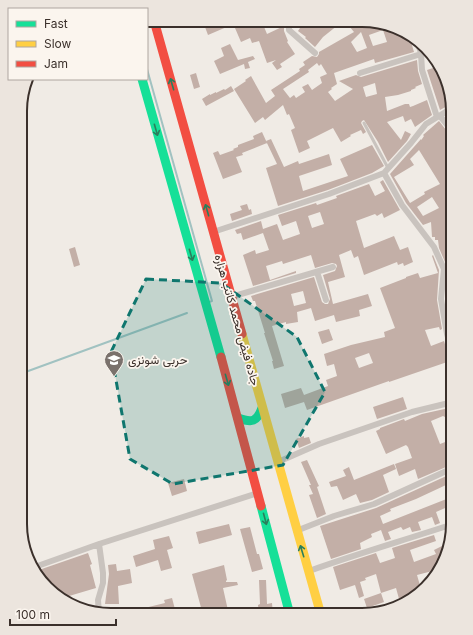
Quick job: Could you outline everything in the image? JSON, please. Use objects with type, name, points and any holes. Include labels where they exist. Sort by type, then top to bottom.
[{"type":"main road","name":"جاده فیض محمد کاتب هزاره","points":[[156,27],[296,531],[319,608]]},
{"type":"main road","points":[[142,80],[238,418],[288,608]]},
{"type":"main road","points":[[238,418],[248,422],[255,420],[260,416],[262,408]]},
{"type":"street","points":[[289,27],[289,30],[316,53]]},
{"type":"street","points":[[360,73],[421,54],[422,70],[438,116],[446,125]]},
{"type":"street","points":[[213,232],[329,194],[386,171],[426,124],[446,111]]},
{"type":"street","points":[[386,171],[402,205],[434,247],[444,269],[441,298],[446,328]]},
{"type":"street","points":[[231,297],[333,267]]},
{"type":"street","points":[[317,272],[326,300]]},
{"type":"street","points":[[278,462],[319,444],[412,412],[446,404]]},
{"type":"street","points":[[296,531],[334,516],[374,504],[446,471]]},
{"type":"street","points":[[38,566],[99,544],[258,493]]},
{"type":"street","points":[[309,571],[353,555],[446,526]]},
{"type":"street","points":[[98,607],[98,600],[103,583],[99,544]]},
{"type":"lane","points":[[364,123],[386,171]]},
{"type":"highlighted area","points":[[146,279],[221,283],[297,337],[325,392],[283,465],[173,484],[130,459],[111,352]]},
{"type":"building","points":[[205,27],[227,27],[208,35]]},
{"type":"building","points":[[264,27],[267,34],[284,27],[287,42],[295,54],[280,64],[282,67],[277,70],[272,63],[276,60],[267,63],[259,41],[252,43],[250,38],[241,42],[235,28]]},
{"type":"building","points":[[299,27],[336,27],[323,37],[315,47],[298,31],[300,28]]},
{"type":"building","points":[[350,27],[384,30],[394,33],[411,43],[414,52],[375,63],[374,59],[334,73],[337,84],[328,92],[335,101],[353,89],[339,81],[356,75],[361,77],[417,60],[418,71],[422,84],[415,87],[416,88],[411,91],[385,97],[387,111],[405,104],[409,104],[410,107],[427,100],[432,115],[415,127],[411,119],[405,122],[403,116],[387,122],[401,140],[405,131],[411,134],[407,141],[388,162],[378,142],[364,120],[361,123],[366,132],[363,134],[361,130],[350,135],[351,136],[341,142],[333,128],[307,141],[310,148],[299,153],[291,130],[295,128],[283,105],[265,120],[263,117],[255,123],[234,89],[251,76],[266,103],[275,96],[271,90],[300,71],[299,69],[305,65],[303,62],[312,56],[317,57],[319,52],[354,32]],"holes":[[[383,30],[387,42],[373,46],[369,35]],[[361,32],[367,48],[357,52],[351,42]],[[317,63],[319,66],[321,64],[327,74],[320,77],[322,83],[312,90],[308,84],[302,87],[305,92],[296,98],[294,95],[290,98],[283,89],[309,72],[308,70]],[[375,83],[377,94],[366,97],[363,87]]]},
{"type":"building","points":[[230,44],[238,60],[253,56],[255,59],[248,62],[250,68],[245,69],[244,64],[220,74],[214,61],[224,56],[221,48]]},
{"type":"building","points":[[434,68],[442,84],[446,107],[440,110],[427,70]]},
{"type":"building","points":[[196,73],[200,87],[194,89],[190,75]]},
{"type":"building","points":[[231,86],[234,91],[206,106],[202,99],[210,94],[224,89],[225,90]]},
{"type":"building","points":[[439,121],[446,130],[446,264],[439,248],[438,240],[435,240],[435,237],[432,237],[431,222],[423,225],[406,203],[390,174],[424,136],[423,135]],"holes":[[[419,150],[440,184],[424,192],[425,194],[410,203],[394,177],[414,165],[410,159]],[[432,197],[439,208],[423,216],[417,207]]]},
{"type":"building","points":[[262,132],[267,143],[236,157],[242,172],[223,179],[213,153],[218,151],[220,155],[234,150],[233,149],[238,147],[238,145],[254,139],[253,136]]},
{"type":"building","points":[[271,139],[284,167],[298,161],[299,164],[329,154],[332,165],[299,176],[303,191],[348,176],[340,159],[372,145],[384,166],[372,173],[328,190],[278,206],[266,168],[277,164],[266,141]]},
{"type":"building","points":[[383,180],[400,210],[384,218],[382,213],[377,216],[375,214],[356,221],[364,248],[394,236],[400,250],[408,247],[413,262],[404,266],[403,263],[398,265],[397,262],[364,275],[358,256],[354,258],[351,250],[339,255],[345,277],[328,282],[333,304],[368,294],[372,306],[359,310],[360,316],[336,322],[334,315],[315,321],[311,308],[297,312],[298,322],[286,324],[286,322],[272,326],[284,366],[274,369],[255,301],[253,301],[251,296],[314,277],[322,302],[328,304],[330,299],[323,275],[335,271],[337,266],[336,264],[332,263],[315,268],[311,255],[283,264],[282,261],[266,266],[270,280],[296,271],[296,273],[253,286],[243,255],[255,250],[256,254],[269,250],[263,233],[243,240],[241,233],[237,234],[235,230],[261,221],[263,229],[277,224],[283,240],[300,234],[296,221],[282,226],[278,215],[316,203],[317,205],[337,198],[336,196],[369,184],[375,196],[385,191],[380,182]],"holes":[[[320,212],[324,224],[312,228],[308,216]],[[303,291],[306,303],[294,306],[291,294]]]},
{"type":"building","points":[[247,204],[249,210],[251,209],[252,214],[232,221],[230,214],[242,210],[240,206]]},
{"type":"building","points":[[75,247],[80,265],[74,267],[69,249]]},
{"type":"building","points":[[433,255],[439,270],[437,300],[442,329],[440,330],[439,327],[425,330],[431,346],[444,341],[446,347],[446,362],[307,410],[304,402],[285,408],[281,394],[301,388],[304,395],[328,386],[326,380],[337,376],[334,364],[327,366],[324,354],[351,345],[385,337],[384,332],[395,328],[380,288],[418,273],[420,278],[438,273],[432,256]],"holes":[[[369,353],[373,363],[359,368],[355,358]]]},
{"type":"building","points":[[329,329],[333,340],[322,344],[318,332]]},
{"type":"building","points":[[403,397],[407,409],[377,419],[373,407]]},
{"type":"building","points":[[446,409],[446,420],[443,416],[431,421],[440,444],[446,442],[446,467],[418,479],[415,469],[399,476],[395,464],[412,458],[408,447],[406,445],[386,454],[376,431],[404,419],[405,421],[422,414]]},
{"type":"building","points":[[304,436],[304,438],[309,437],[311,443],[299,448],[296,439]]},
{"type":"building","points":[[307,460],[319,486],[317,487],[326,514],[317,518],[309,495],[313,494],[309,485],[311,485],[301,462]]},
{"type":"building","points":[[394,464],[396,469],[383,475],[389,492],[372,500],[360,503],[356,494],[343,500],[337,486],[331,487],[329,482],[346,476],[343,470],[349,467],[354,480]]},
{"type":"building","points":[[446,476],[446,485],[390,509],[391,511],[380,516],[383,524],[446,499],[446,508],[436,512],[440,523],[435,525],[432,517],[418,522],[421,530],[412,532],[410,527],[403,530],[401,527],[388,532],[391,539],[385,541],[381,530],[371,534],[372,537],[360,543],[361,549],[331,559],[320,526],[376,508]]},
{"type":"building","points":[[184,479],[187,491],[172,496],[168,483]]},
{"type":"building","points":[[229,524],[232,535],[199,544],[196,532]]},
{"type":"building","points":[[250,527],[257,554],[259,554],[263,569],[252,572],[240,529]]},
{"type":"building","points":[[434,535],[436,541],[410,550],[414,562],[436,554],[434,550],[442,546],[443,548],[432,571],[417,575],[420,584],[409,594],[399,599],[396,588],[381,593],[376,574],[365,578],[366,580],[360,582],[364,596],[359,598],[355,585],[340,590],[333,567],[376,553],[380,563],[395,558],[392,548]]},
{"type":"building","points":[[169,536],[173,548],[167,550],[172,568],[161,571],[158,560],[136,567],[133,556],[155,549],[153,540]]},
{"type":"building","points":[[88,553],[92,564],[90,565],[96,588],[68,596],[60,591],[40,570]]},
{"type":"building","points":[[116,564],[117,571],[130,569],[132,583],[118,586],[119,604],[105,604],[109,574],[108,565]]},
{"type":"building","points":[[224,565],[227,580],[226,582],[237,582],[238,585],[223,588],[227,608],[201,608],[192,574]]},
{"type":"building","points":[[259,580],[266,580],[267,604],[272,603],[272,608],[258,608],[258,605],[260,604]]},
{"type":"building","points":[[381,593],[384,602],[367,608],[364,599]]},
{"type":"building","points":[[172,598],[175,608],[144,608],[165,603],[164,600]]},
{"type":"waterway","points":[[148,73],[212,301],[209,302]]},
{"type":"waterway","points":[[27,371],[187,313]]},
{"type":"traffic: fast","points":[[142,80],[221,357]]},
{"type":"traffic: fast","points":[[238,418],[247,421],[256,419],[262,408]]},
{"type":"traffic: fast","points":[[261,506],[288,608]]},
{"type":"traffic: slow","points":[[242,334],[319,608]]},
{"type":"traffic: jam","points":[[156,27],[242,334]]},
{"type":"traffic: jam","points":[[221,357],[261,506]]},
{"type":"place","name":"حربی شونزی","points":[[114,377]]}]
